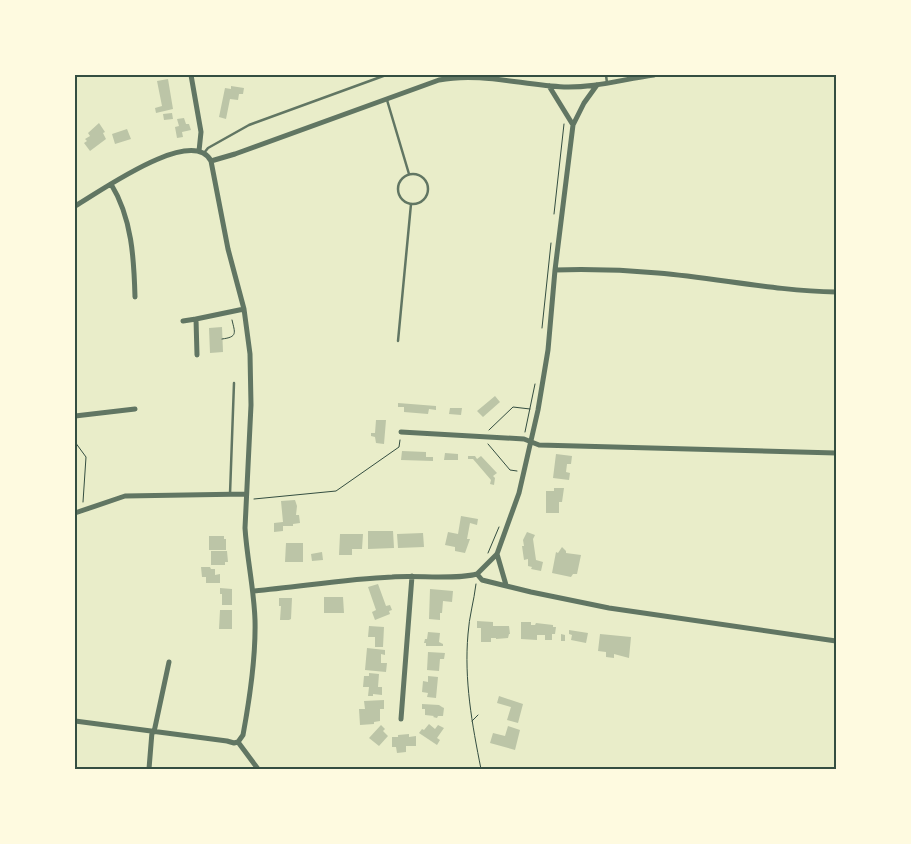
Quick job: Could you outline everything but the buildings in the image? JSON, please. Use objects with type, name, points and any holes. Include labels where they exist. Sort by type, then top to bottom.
[{"type":"street","points":[[191,75],[201,132],[201,152]]},
{"type":"street","points":[[211,161],[439,80],[461,77],[576,87],[654,75]]},
{"type":"street","points":[[253,591],[378,577],[466,577],[477,574],[497,554],[519,493],[538,410],[548,350],[555,270],[573,125],[584,103],[597,85]]},
{"type":"street","points":[[549,86],[573,125]]},
{"type":"street","points":[[75,206],[138,168],[159,158],[182,151],[201,152],[211,161],[228,250],[244,309],[251,369],[246,550],[253,591],[255,622],[252,678],[243,735],[238,742],[234,743],[210,738],[75,721]]},
{"type":"street","points":[[111,184],[118,198],[132,248],[135,297]]},
{"type":"street","points":[[555,270],[623,270],[780,288],[836,292]]},
{"type":"street","points":[[183,321],[244,309]]},
{"type":"street","points":[[196,319],[197,355]]},
{"type":"street","points":[[75,416],[135,409]]},
{"type":"street","points":[[401,432],[524,439],[539,445],[836,453]]},
{"type":"street","points":[[75,514],[125,496],[230,494],[246,497]]},
{"type":"street","points":[[497,554],[506,584]]},
{"type":"street","points":[[477,574],[482,580],[609,608],[836,641]]},
{"type":"street","points":[[401,719],[412,576]]},
{"type":"street","points":[[150,769],[153,732],[169,662]]},
{"type":"street","points":[[238,742],[258,769]]},
{"type":"lane","points":[[201,152],[249,126],[386,75]]},
{"type":"lane","points":[[606,75],[607,82]]},
{"type":"lane","points":[[386,98],[409,174]]},
{"type":"lane","points":[[416,173],[427,181],[428,194],[424,200],[418,203],[411,204],[405,202],[398,190],[399,183],[403,177],[409,174],[416,173]]},
{"type":"lane","points":[[398,341],[411,204]]},
{"type":"lane","points":[[230,494],[234,383]]},
{"type":"path","points":[[554,216],[564,126],[562,108]]},
{"type":"path","points":[[542,328],[551,240]]},
{"type":"path","points":[[222,339],[231,338],[235,332],[230,312]]},
{"type":"path","points":[[524,439],[535,382]]},
{"type":"path","points":[[525,471],[510,470],[482,437],[514,407],[530,409]]},
{"type":"path","points":[[246,497],[336,490],[399,447],[401,432]]},
{"type":"path","points":[[75,442],[86,457],[83,503],[85,510]]},
{"type":"path","points":[[485,559],[500,524]]},
{"type":"path","points":[[477,574],[468,632],[467,682],[481,769]]},
{"type":"path","points":[[472,721],[478,714]]}]
